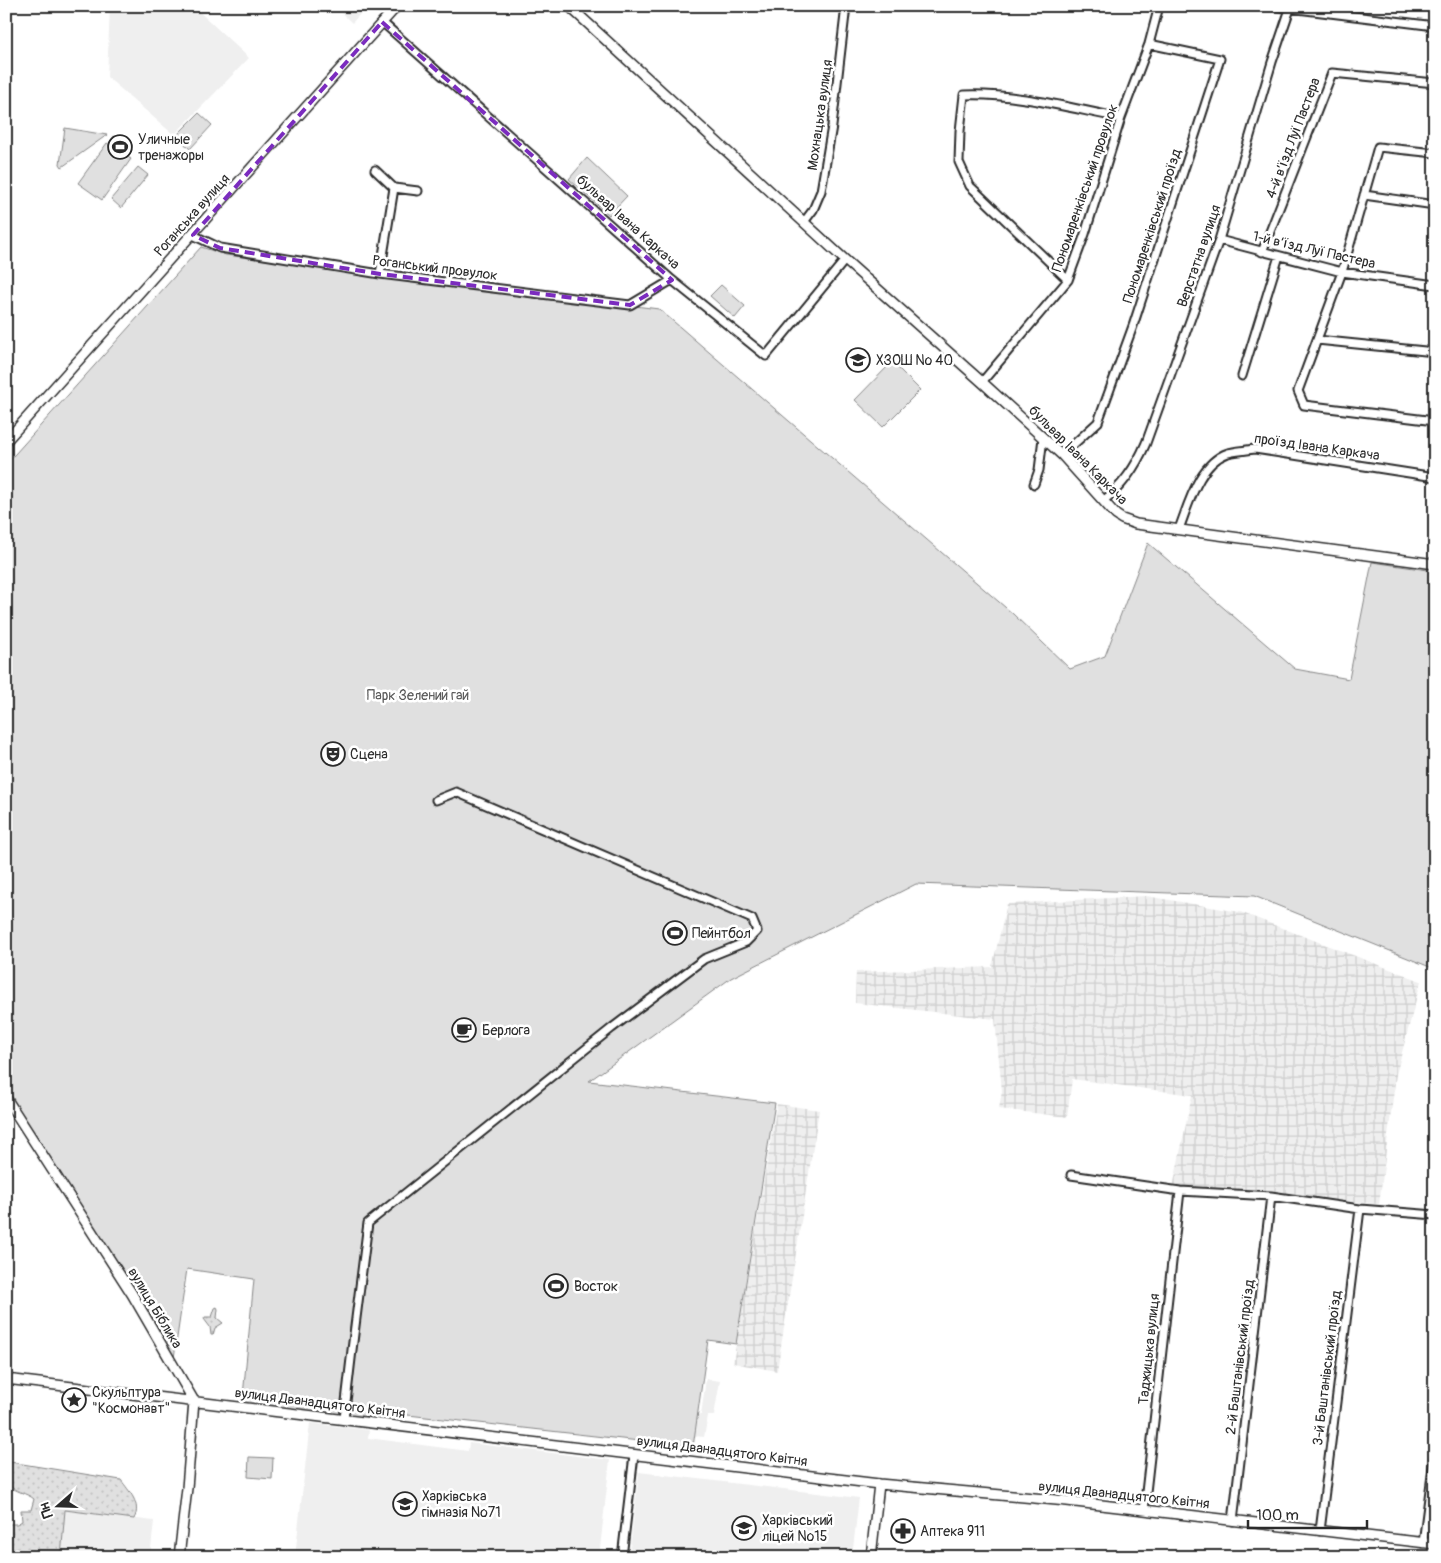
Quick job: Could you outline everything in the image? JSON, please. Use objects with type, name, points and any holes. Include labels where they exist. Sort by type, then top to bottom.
[{"type":"street","name":"Роганська вулиця","points":[[6,441],[397,6]]},
{"type":"street","name":"бульвар Івана Каркача","points":[[569,6],[845,260],[1062,455],[1116,515],[1122,519],[1136,524],[1435,564]]},
{"type":"street","name":"Мохнацька вулиця","points":[[804,222],[813,210],[821,191],[832,126],[846,6]]},
{"type":"street","name":"Пономаренківський провулок","points":[[982,382],[1068,280],[1085,234],[1121,118],[1149,44],[1159,6]]},
{"type":"street","points":[[1273,6],[1435,26]]},
{"type":"street","name":"Верстатна вулиця","points":[[1104,500],[1112,494],[1140,458],[1219,240],[1290,7]]},
{"type":"street","name":"бульвар Івана Каркача","points":[[382,22],[672,280],[766,356],[845,260]]},
{"type":"street","name":"Пономаренківський проїзд","points":[[1062,455],[1098,422],[1133,326],[1220,59],[1149,44]]},
{"type":"street","name":"4-й в’їзд Луї Пастера","points":[[1262,252],[1332,73],[1435,83]]},
{"type":"street","points":[[1068,280],[970,186],[959,162],[964,95],[984,94],[1016,98],[1121,118]]},
{"type":"street","points":[[1435,154],[1378,147],[1342,272],[1298,391],[1304,405],[1435,421]]},
{"type":"street","points":[[375,170],[394,188],[418,191]]},
{"type":"street","points":[[380,274],[394,188]]},
{"type":"street","points":[[1364,196],[1435,205]]},
{"type":"street","name":"Роганський провулок","points":[[193,235],[220,248],[380,274],[630,305],[672,280]]},
{"type":"street","name":"1-й в’їзд Луї Пастера","points":[[1219,240],[1342,272],[1435,285]]},
{"type":"street","points":[[1242,376],[1279,256]]},
{"type":"street","points":[[1317,340],[1435,352]]},
{"type":"street","points":[[1034,484],[1039,470],[1043,438]]},
{"type":"street","name":"проїзд Івана Каркача","points":[[1179,529],[1197,483],[1211,465],[1227,454],[1255,449],[1435,477]]},
{"type":"street","points":[[344,1419],[368,1223],[604,1034],[704,959],[746,942],[757,931],[752,919],[456,792],[436,800]]},
{"type":"street","name":"вулиця Біблика","points":[[6,1098],[132,1294],[194,1401]]},
{"type":"street","points":[[1072,1175],[1180,1191],[1271,1196],[1360,1209],[1435,1215]]},
{"type":"street","name":"Таджицька вулиця","points":[[1144,1510],[1180,1191]]},
{"type":"street","name":"2-й Баштанівський проїзд","points":[[1233,1521],[1271,1196]]},
{"type":"street","name":"3-й Баштанівський проїзд","points":[[1320,1530],[1360,1209]]},
{"type":"street","name":"вулиця Дванадцятого Квітня","points":[[6,1379],[879,1484],[1068,1501],[1435,1544]]},
{"type":"street","points":[[179,1557],[194,1401]]},
{"type":"street","points":[[1423,1542],[1435,1452]]},
{"type":"street","points":[[622,1557],[634,1455]]},
{"type":"street","points":[[871,1557],[879,1484]]},
{"type":"highlighted area","points":[[382,22],[672,280],[630,305],[380,274],[220,248],[193,235]]},
{"type":"shaded area","points":[[110,6],[193,6],[249,58],[174,135],[107,77]]},
{"type":"shaded area","points":[[334,6],[367,6],[352,23]]},
{"type":"shaded area","points":[[1146,896],[1240,912],[1421,981],[1396,1075],[1379,1204],[1173,1187],[1192,1095],[1072,1079],[1067,1117],[999,1109],[1002,1091],[995,1019],[855,1003],[856,972],[992,967],[1007,904]]},
{"type":"shaded area","points":[[777,1104],[819,1110],[777,1371],[733,1363]]},
{"type":"shaded area","points":[[706,1379],[720,1381],[714,1416],[708,1416],[704,1437],[694,1436],[697,1415],[701,1415]]},
{"type":"shaded area","name":"Харківська гімназія №71","points":[[310,1423],[369,1430],[368,1438],[468,1451],[469,1443],[610,1460],[599,1557],[295,1557]]},
{"type":"shaded area","name":"Харківський ліцей №15","points":[[639,1472],[859,1498],[852,1557],[629,1557]]},
{"type":"shaded area","points":[[65,1510],[154,1521],[150,1557],[61,1557]]},
{"type":"green space","points":[[199,113],[212,125],[190,149],[176,136]]},
{"type":"green space","points":[[65,128],[107,135],[62,167],[60,164]]},
{"type":"green space","name":"Уличные тренажоры","points":[[114,136],[128,143],[121,151],[109,143]]},
{"type":"green space","points":[[107,143],[131,159],[102,200],[78,183]]},
{"type":"green space","points":[[587,158],[627,196],[609,215],[569,179]]},
{"type":"green space","points":[[138,167],[148,175],[121,208],[111,199]]},
{"type":"green space","name":"Парк Зелений гай","points":[[201,247],[226,255],[659,309],[1013,614],[1070,669],[1105,656],[1148,543],[1295,669],[1349,679],[1372,562],[1435,571],[1435,969],[1254,896],[916,884],[731,978],[589,1081],[775,1103],[736,1344],[708,1340],[693,1447],[390,1413],[388,1425],[242,1407],[254,1279],[187,1269],[174,1358],[6,1089],[6,464]]},
{"type":"green space","points":[[721,285],[745,306],[735,318],[710,296]]},
{"type":"green space","points":[[892,362],[920,390],[883,427],[855,400]]},
{"type":"green space","points":[[217,1307],[217,1318],[223,1323],[215,1328],[213,1335],[211,1335],[210,1327],[204,1319],[205,1317],[212,1317]]},
{"type":"green space","points":[[249,1457],[273,1458],[272,1479],[248,1477]]},
{"type":"green space","points":[[10,1462],[121,1480],[136,1503],[134,1519],[65,1510],[61,1557],[44,1557],[40,1553],[6,1548],[7,1524],[17,1524],[22,1521],[21,1510],[31,1510],[34,1499],[9,1485]]},
{"type":"place","name":"Уличные тренажоры","points":[[120,147]]},
{"type":"place","name":"ХЗОШ № 40","points":[[858,360]]},
{"type":"place","name":"Сцена","points":[[333,754]]},
{"type":"place","name":"Пейнтбол","points":[[675,933]]},
{"type":"place","name":"Берлога","points":[[464,1030]]},
{"type":"place","name":"Восток","points":[[556,1286]]},
{"type":"place","name":"Скульптура \"Космонавт\"","points":[[74,1400]]},
{"type":"place","name":"Харківська гімназія №71","points":[[405,1504]]},
{"type":"place","name":"Харківський ліцей №15","points":[[744,1528]]},
{"type":"place","name":"Аптека 911","points":[[903,1531]]}]
